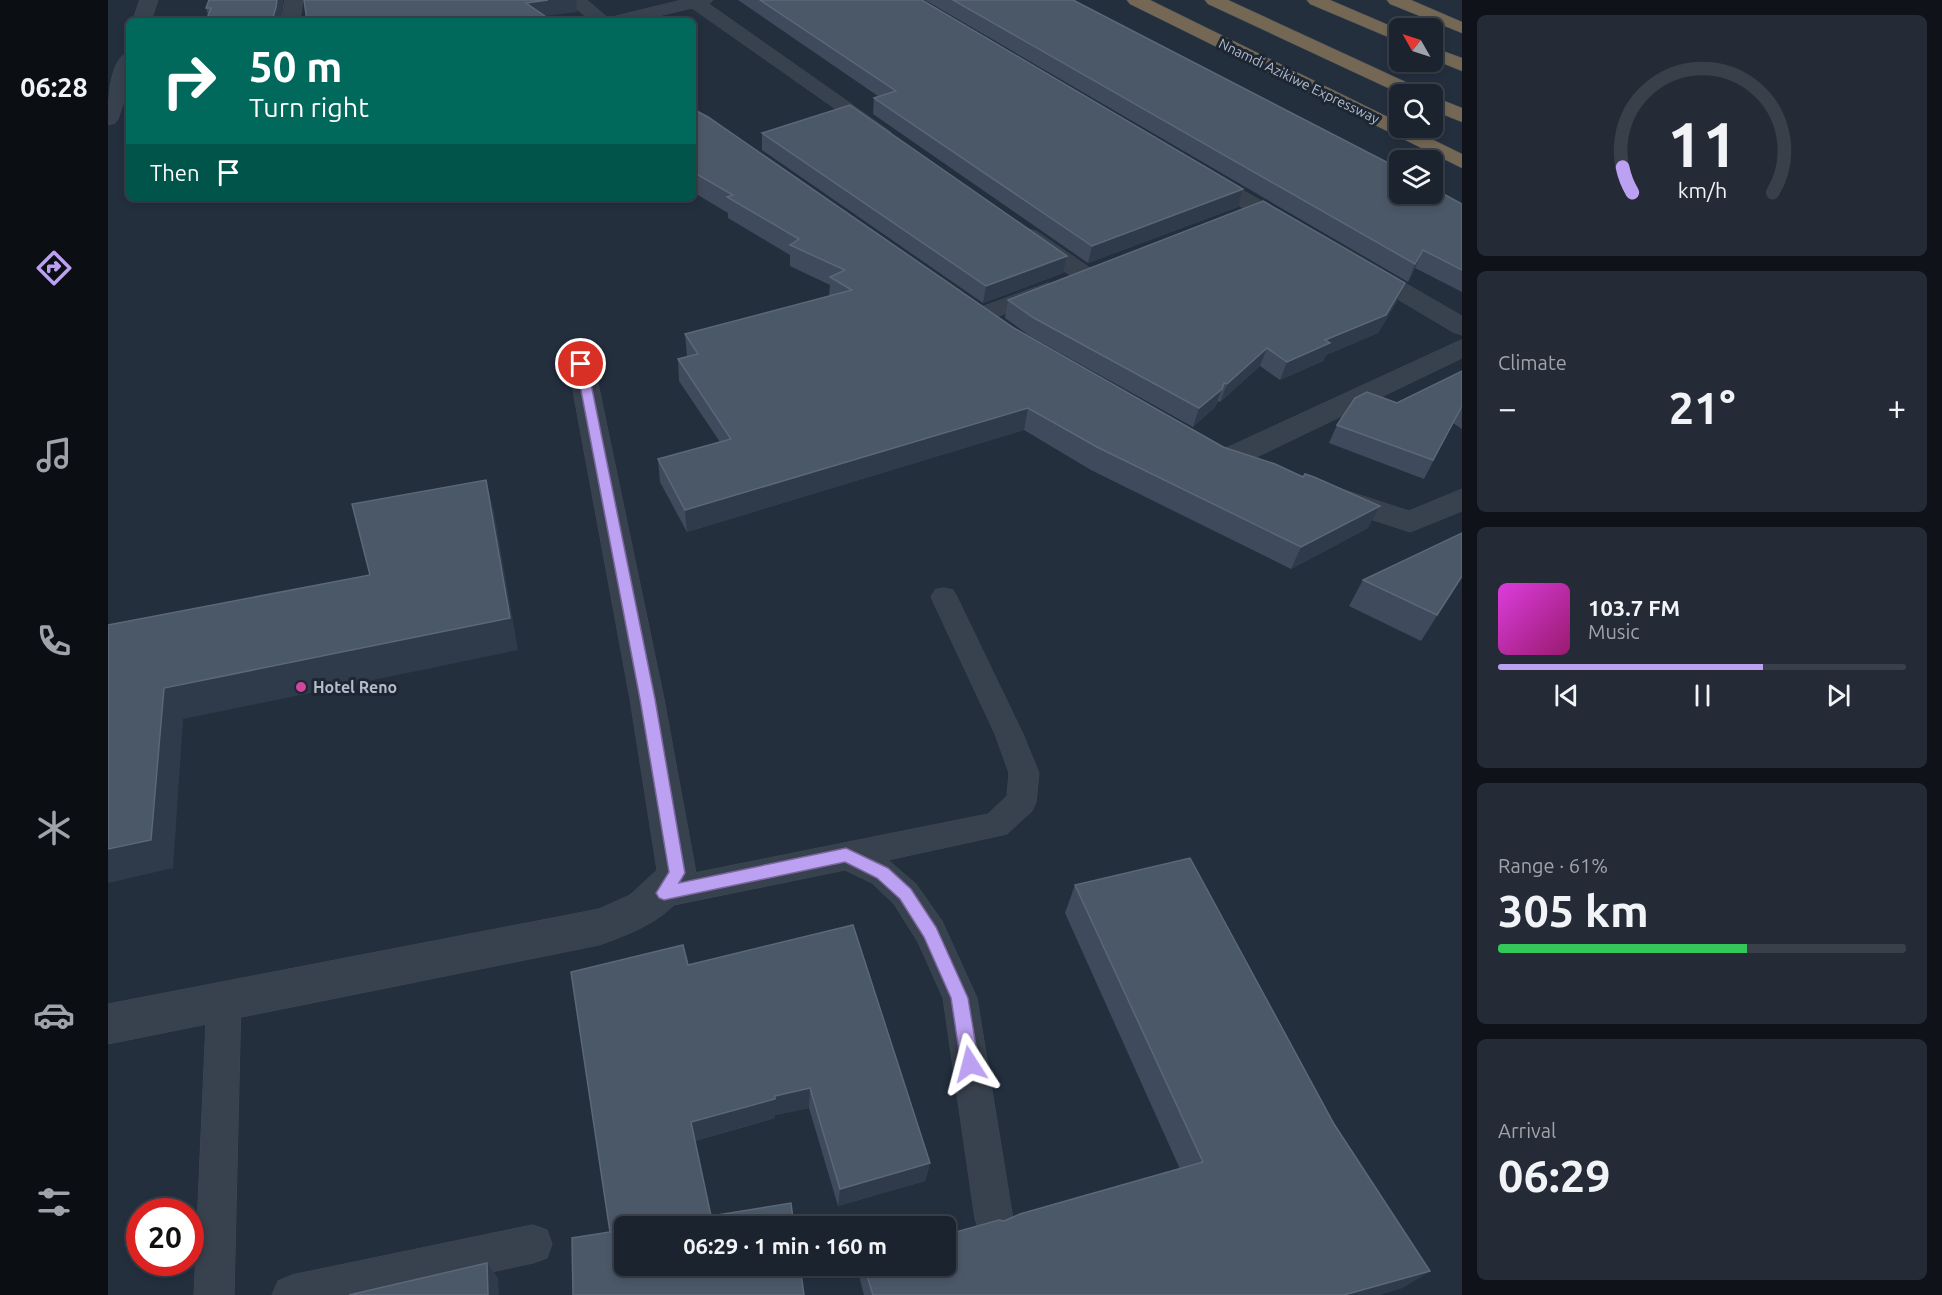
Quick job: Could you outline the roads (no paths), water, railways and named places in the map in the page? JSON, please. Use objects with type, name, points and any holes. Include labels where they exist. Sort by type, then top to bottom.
[{"type":"highway","name":"Nnamdi Azikiwe Expressway","points":[[1136,0],[1462,162]]},
{"type":"highway","points":[[1214,0],[1395,84]]},
{"type":"highway","points":[[1316,0],[1389,32]]},
{"type":"highway","points":[[1396,0],[1462,28]]},
{"type":"highway","points":[[1443,57],[1462,65]]},
{"type":"highway","points":[[1443,107],[1462,116]]},
{"type":"street","points":[[143,18],[149,0]]},
{"type":"street","points":[[291,18],[294,0]]},
{"type":"street","points":[[576,0],[598,18]]},
{"type":"street","points":[[628,18],[699,1],[900,146]]},
{"type":"street","points":[[108,118],[126,67]]},
{"type":"street","points":[[1187,165],[1248,212],[1310,238]]},
{"type":"street","points":[[1004,332],[970,310],[1096,271],[1007,221]]},
{"type":"street","points":[[1340,255],[1462,327]]},
{"type":"street","points":[[1258,471],[1216,454],[1462,348]]},
{"type":"street","points":[[108,1024],[224,999],[599,927],[636,914],[664,893],[677,873],[648,699],[581,364]]},
{"type":"street","points":[[1312,489],[1410,522],[1462,498]]},
{"type":"lane","points":[[664,893],[996,825],[1021,802],[1024,773],[1009,734],[944,597]]},
{"type":"lane","points":[[846,855],[883,873],[905,894],[930,932],[960,998],[994,1219]]},
{"type":"lane","points":[[214,1295],[224,999]]},
{"type":"lane","points":[[292,1295],[533,1244]]},
{"type":"place","name":"Hotel Reno","points":[[301,687]]}]
